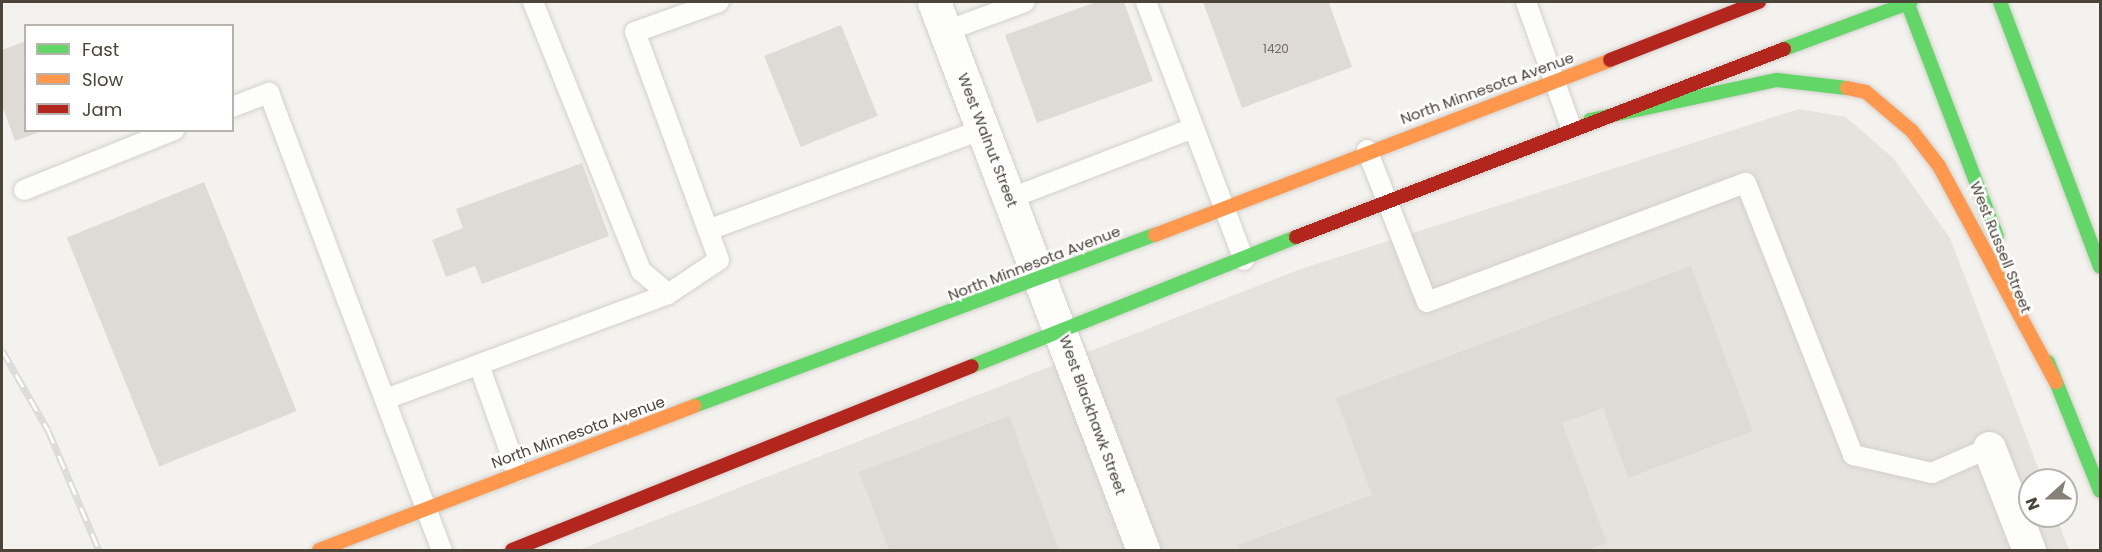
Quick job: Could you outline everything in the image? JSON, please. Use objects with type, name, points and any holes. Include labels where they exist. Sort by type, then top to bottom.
[{"type":"main road","name":"North Minnesota Avenue","points":[[319,550],[427,509],[517,471],[1042,279],[1222,205],[1758,2]]},
{"type":"main road","points":[[512,550],[1063,334],[1571,127],[1909,2]]},
{"type":"main road","name":"West Russell Street","points":[[1909,2],[2100,491]]},
{"type":"main road","points":[[2000,2],[2100,267]]},
{"type":"main road","points":[[1590,120],[1777,80],[1819,81],[1866,92],[1912,131],[1939,166],[2056,382]]},
{"type":"street","name":"West Walnut Street","points":[[940,16],[1042,279]]},
{"type":"street","name":"West Blackhawk Street","points":[[1042,279],[1143,550]]},
{"type":"street","points":[[1989,448],[2029,550]]},
{"type":"lane","points":[[532,2],[641,271],[668,294]]},
{"type":"lane","points":[[386,399],[668,294],[719,260],[635,32],[719,2]]},
{"type":"lane","points":[[940,16],[1025,2]]},
{"type":"lane","points":[[1146,2],[1244,260]]},
{"type":"lane","points":[[1526,2],[1571,127]]},
{"type":"lane","points":[[234,106],[269,93],[442,550]]},
{"type":"lane","points":[[1011,198],[1193,128]]},
{"type":"lane","points":[[708,230],[984,129]]},
{"type":"lane","points":[[24,190],[169,132]]},
{"type":"lane","points":[[1367,150],[1427,302],[1746,183],[1853,454],[1932,473],[1989,448]]},
{"type":"lane","points":[[479,365],[517,471]]},
{"type":"shaded area","points":[[1799,109],[1846,117],[1893,158],[1950,238],[2038,468],[2018,468],[2018,528],[2061,528],[2069,550],[579,550],[1301,269]]},
{"type":"building","points":[[1096,2],[1124,2],[1153,81],[1037,123],[1005,35]]},
{"type":"building","points":[[1203,2],[1334,2],[1329,3],[1352,67],[1242,108]]},
{"type":"building","points":[[841,25],[878,116],[801,147],[764,56]]},
{"type":"building","points":[[24,42],[24,132],[39,132],[15,141],[2,105],[2,50]]},
{"type":"building","points":[[582,163],[609,236],[482,284],[475,266],[446,277],[432,240],[463,228],[456,209]]},
{"type":"building","points":[[204,182],[297,411],[159,466],[67,237]]},
{"type":"building","points":[[1691,266],[1753,431],[1628,478],[1603,408],[1562,423],[1607,543],[1586,550],[1240,550],[1238,545],[1372,495],[1336,398]]},
{"type":"building","points":[[1009,416],[1059,550],[889,550],[859,472]]},
{"type":"railway","points":[[2,350],[48,430],[99,550]]},
{"type":"traffic: fast","points":[[1907,2],[1997,236]]},
{"type":"traffic: fast","points":[[1784,49],[1911,2]]},
{"type":"traffic: fast","points":[[2000,2],[2100,267]]},
{"type":"traffic: fast","points":[[1590,120],[1777,80],[1847,88]]},
{"type":"traffic: fast","points":[[694,406],[1155,235]]},
{"type":"traffic: fast","points":[[972,366],[1296,237]]},
{"type":"traffic: fast","points":[[2048,362],[2100,491]]},
{"type":"traffic: slow","points":[[1155,235],[1610,60]]},
{"type":"traffic: slow","points":[[1847,88],[1866,92],[1912,131],[1939,166],[2056,382]]},
{"type":"traffic: slow","points":[[319,550],[694,406]]},
{"type":"traffic: jam","points":[[1610,60],[1759,2]]},
{"type":"traffic: jam","points":[[1296,237],[1784,49]]},
{"type":"traffic: jam","points":[[512,550],[972,366]]}]
